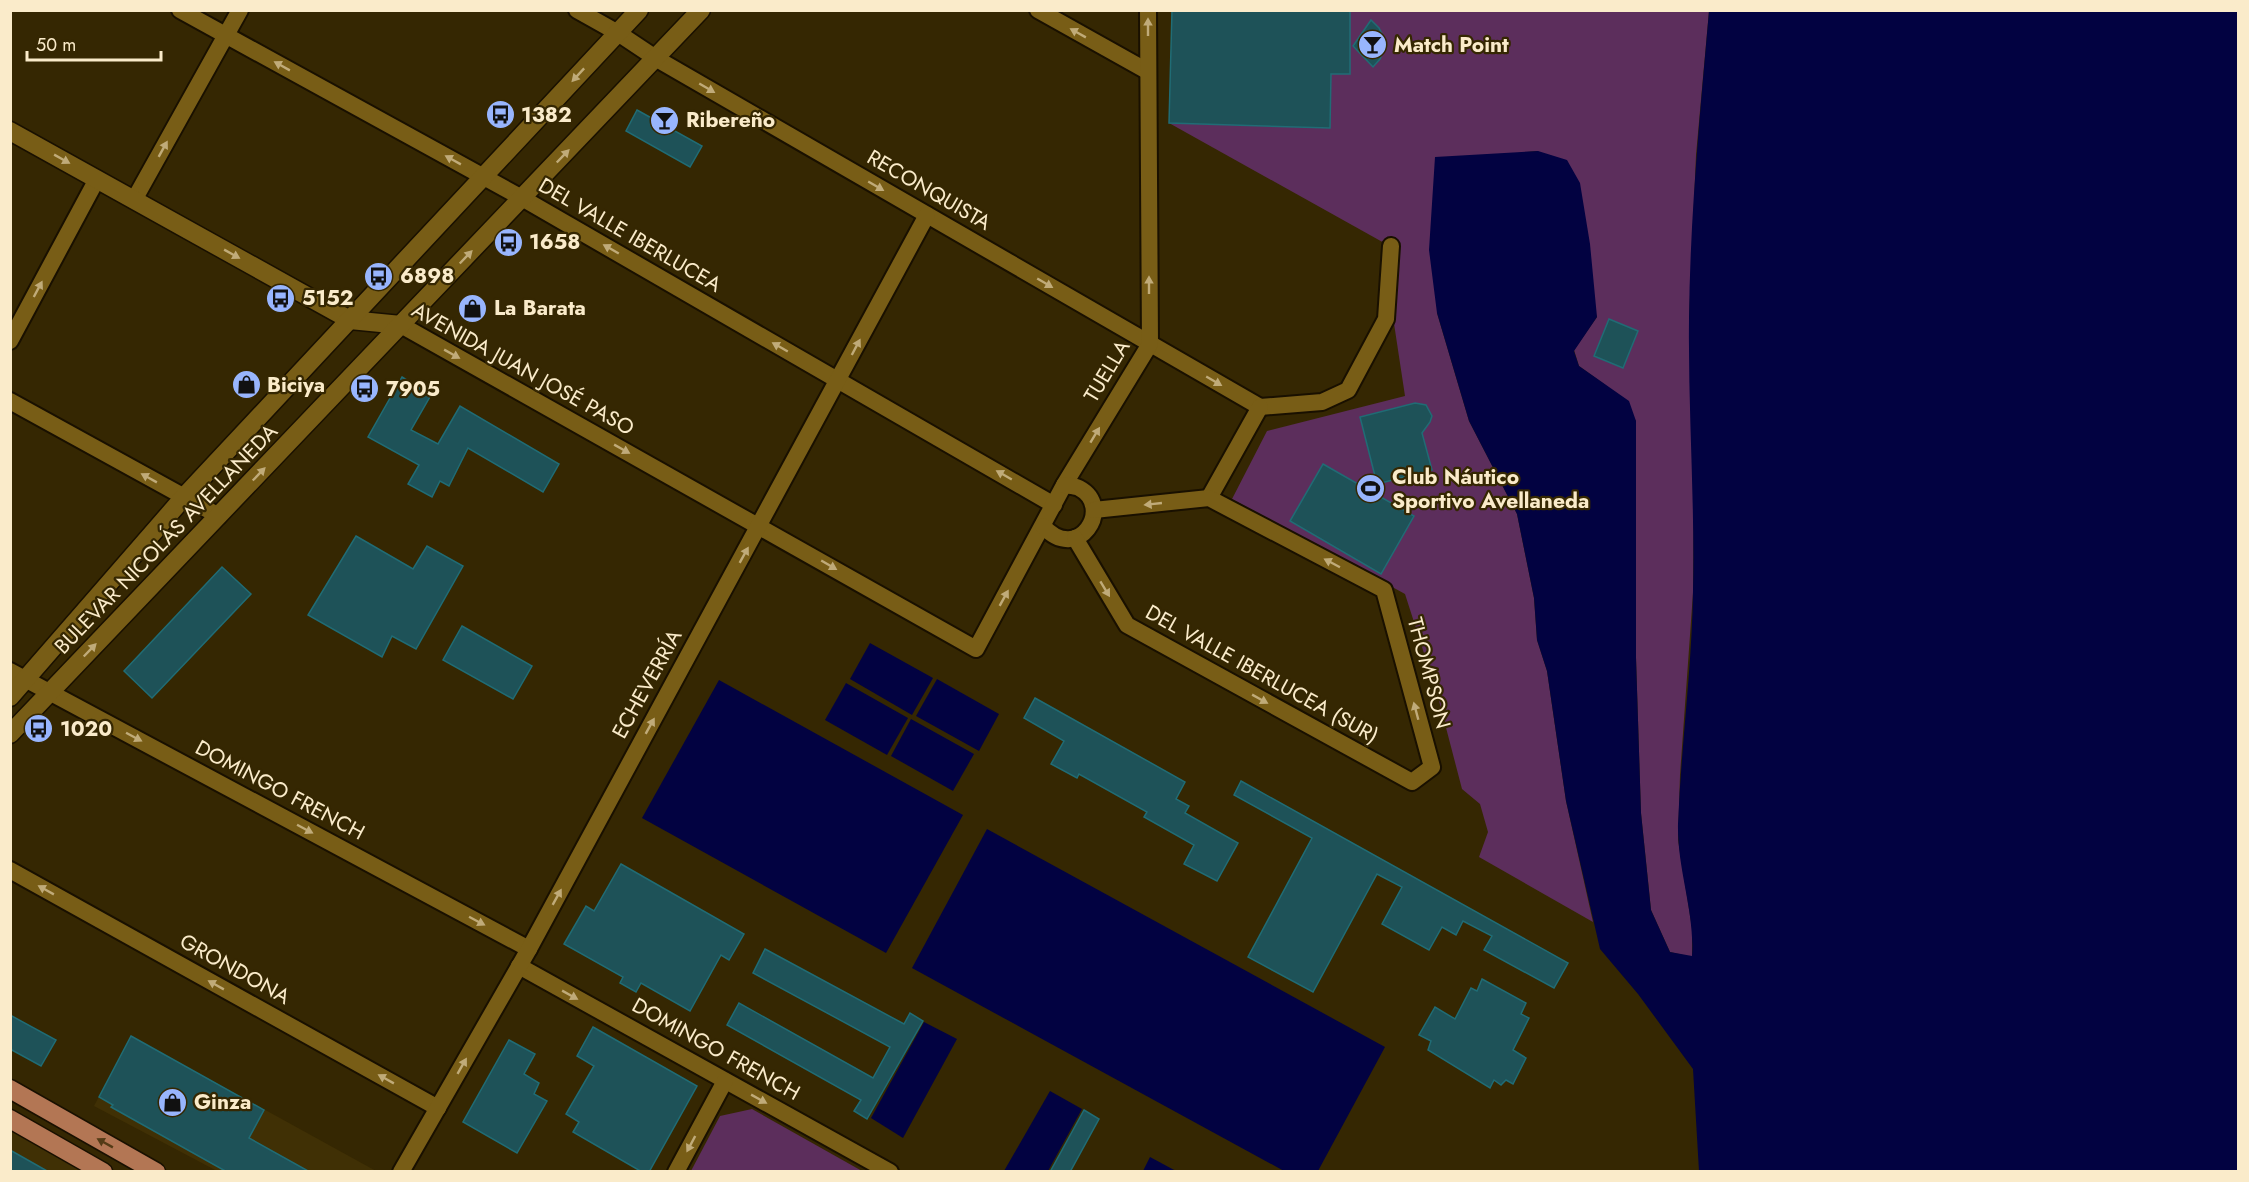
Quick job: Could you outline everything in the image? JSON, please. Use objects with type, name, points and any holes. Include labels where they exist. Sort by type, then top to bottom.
[{"type":"main road","name":"BULEVAR NICOLÁS AVELLANEDA","points":[[10,697],[19,675],[639,10]]},
{"type":"main road","name":"BULEVAR NICOLÁS AVELLANEDA","points":[[10,734],[657,59],[701,10]]},
{"type":"main road","name":"AVENIDA JUAN JOSÉ PASO","points":[[10,131],[350,320],[401,325]]},
{"type":"main road","points":[[10,1089],[156,1172]]},
{"type":"main road","points":[[10,1119],[103,1172]]},
{"type":"street","name":"DEL VALLE IBERLUCEA","points":[[180,10],[522,198],[1054,505]]},
{"type":"street","points":[[134,200],[240,10]]},
{"type":"street","name":"RECONQUISTA","points":[[578,10],[657,59],[1260,407]]},
{"type":"street","points":[[1038,10],[1148,71]]},
{"type":"street","name":"TUELLA","points":[[976,649],[1065,485],[1150,344],[1148,10]]},
{"type":"street","points":[[10,341],[97,179]]},
{"type":"street","name":"ECHEVERRÍA","points":[[401,1172],[529,949],[927,215]]},
{"type":"street","points":[[1094,510],[1209,498],[1260,407],[1322,402],[1348,390],[1386,319],[1391,246]]},
{"type":"street","name":"AVENIDA JUAN JOSÉ PASO","points":[[401,325],[976,649]]},
{"type":"street","points":[[10,401],[219,516]]},
{"type":"street","points":[[1043,526],[1051,535],[1063,539],[1075,538],[1089,528],[1094,510],[1089,497],[1078,488],[1065,485]]},
{"type":"street","name":"THOMPSON","points":[[1209,498],[1384,590],[1432,767]]},
{"type":"street","name":"DEL VALLE IBERLUCEA (SUR)","points":[[1075,538],[1127,625],[1412,782],[1432,767]]},
{"type":"street","name":"DOMINGO FRENCH","points":[[19,675],[529,949]]},
{"type":"street","name":"GRONDONA","points":[[10,870],[438,1108]]},
{"type":"street","name":"DOMINGO FRENCH","points":[[519,966],[890,1172]]},
{"type":"street","points":[[676,1172],[725,1080]]},
{"type":"shaded area","name":"Club Náutico Sportivo Avellaneda","points":[[1172,11],[1709,11],[1696,155],[1689,319],[1694,479],[1693,593],[1680,775],[1678,840],[1692,928],[1692,957],[1670,952],[1651,910],[1641,813],[1636,658],[1636,421],[1604,384],[1579,366],[1574,350],[1597,317],[1538,151],[1506,154],[1437,313],[1469,421],[1517,514],[1534,598],[1537,640],[1547,671],[1566,801],[1593,922],[1479,857],[1488,832],[1480,804],[1462,789],[1438,697],[1405,594],[1232,499],[1267,431],[1405,396],[1393,317],[1395,249],[1169,123]]},
{"type":"shaded area","points":[[1709,11],[2238,11],[2238,1171],[1699,1171],[1693,1069],[1638,994],[1600,949],[1566,801],[1547,671],[1537,640],[1534,598],[1517,514],[1469,421],[1437,313],[1429,250],[1435,157],[1538,151],[1567,160],[1580,183],[1590,244],[1597,317],[1574,351],[1579,366],[1629,401],[1636,421],[1636,658],[1641,813],[1651,910],[1670,952],[1692,956],[1691,923],[1680,857],[1678,824],[1693,591],[1689,354],[1691,242]]},
{"type":"shaded area","points":[[870,643],[933,678],[912,715],[850,679]]},
{"type":"shaded area","points":[[937,679],[999,714],[979,751],[916,716]]},
{"type":"shaded area","points":[[719,680],[963,815],[886,953],[642,818]]},
{"type":"shaded area","points":[[846,683],[908,718],[887,755],[825,720]]},
{"type":"shaded area","points":[[911,719],[974,754],[953,791],[891,756]]},
{"type":"shaded area","points":[[987,829],[1385,1047],[1318,1171],[1284,1171],[912,968]]},
{"type":"shaded area","points":[[924,1022],[957,1039],[903,1138],[871,1118]]},
{"type":"shaded area","name":"Ginza","points":[[131,1036],[376,1171],[217,1171],[94,1106]]},
{"type":"shaded area","points":[[1050,1091],[1082,1109],[1048,1171],[1004,1171]]},
{"type":"shaded area","points":[[752,1109],[862,1171],[691,1171],[720,1116]]},
{"type":"shaded area","points":[[11,1119],[103,1171],[11,1171]]},
{"type":"shaded area","points":[[1150,1157],[1176,1171],[1143,1171]]},
{"type":"building","points":[[1172,10],[1350,10],[1350,74],[1331,74],[1330,128],[1169,123]]},
{"type":"building","points":[[1371,20],[1379,28],[1384,38],[1384,49],[1380,59],[1373,67],[1353,46]]},
{"type":"building","points":[[637,110],[702,146],[690,167],[626,131]]},
{"type":"building","points":[[1609,319],[1638,331],[1623,368],[1594,356]]},
{"type":"building","points":[[402,377],[431,395],[411,430],[438,444],[460,406],[559,464],[543,492],[468,448],[449,486],[440,481],[432,497],[408,484],[419,465],[368,437]]},
{"type":"building","points":[[1415,403],[1426,405],[1432,416],[1422,433],[1432,470],[1377,484],[1360,417]]},
{"type":"building","points":[[1323,464],[1414,516],[1381,574],[1290,521]]},
{"type":"building","points":[[356,536],[413,569],[427,546],[463,566],[416,649],[392,636],[382,657],[308,615]]},
{"type":"building","points":[[222,567],[251,594],[152,698],[124,671]]},
{"type":"building","points":[[462,626],[532,666],[513,699],[443,660]]},
{"type":"building","points":[[1035,698],[1185,782],[1176,799],[1189,806],[1185,813],[1238,843],[1217,881],[1184,864],[1194,845],[1144,817],[1147,812],[1079,774],[1077,778],[1051,764],[1064,741],[1024,718]]},
{"type":"building","points":[[1241,781],[1568,963],[1554,988],[1484,950],[1492,936],[1463,921],[1456,935],[1442,927],[1429,950],[1382,924],[1402,887],[1377,874],[1313,992],[1248,957],[1312,838],[1234,795]]},
{"type":"building","points":[[621,864],[744,934],[729,960],[721,955],[690,1011],[641,983],[636,992],[620,983],[623,977],[564,944],[586,906],[594,911]]},
{"type":"building","points":[[765,949],[904,1024],[910,1013],[923,1021],[867,1119],[854,1111],[861,1100],[727,1025],[739,1003],[873,1078],[890,1047],[753,973]]},
{"type":"building","points":[[1482,979],[1526,1003],[1521,1014],[1529,1018],[1513,1050],[1526,1058],[1513,1084],[1506,1080],[1501,1085],[1494,1080],[1490,1088],[1428,1050],[1431,1041],[1419,1035],[1435,1007],[1455,1019],[1471,988],[1477,991]]},
{"type":"building","points":[[10,1015],[56,1040],[41,1066],[10,1049]]},
{"type":"building","points":[[593,1027],[697,1086],[649,1172],[642,1172],[573,1132],[579,1122],[566,1114],[594,1066],[577,1056]]},
{"type":"building","name":"Ginza","points":[[131,1036],[264,1110],[249,1138],[310,1172],[227,1172],[111,1107],[113,1105],[99,1097]]},
{"type":"building","points":[[509,1040],[535,1054],[524,1074],[539,1083],[534,1094],[547,1101],[517,1153],[463,1122]]},
{"type":"building","points":[[1084,1110],[1099,1119],[1070,1172],[1050,1172]]},
{"type":"building","points":[[10,1150],[49,1172],[10,1172]]},
{"type":"place","name":"Match Point","points":[[1373,45]]},
{"type":"place","name":"1382","points":[[500,115]]},
{"type":"place","name":"Ribereño","points":[[665,120]]},
{"type":"place","name":"1658","points":[[508,242]]},
{"type":"place","name":"6898","points":[[379,276]]},
{"type":"place","name":"5152","points":[[281,298]]},
{"type":"place","name":"La Barata","points":[[473,308]]},
{"type":"place","name":"Biciya","points":[[246,385]]},
{"type":"place","name":"7905","points":[[365,389]]},
{"type":"place","name":"Club Náutico Sportivo Avellaneda","points":[[1371,489]]},
{"type":"place","name":"1020","points":[[39,729]]},
{"type":"place","name":"Ginza","points":[[173,1102]]}]
